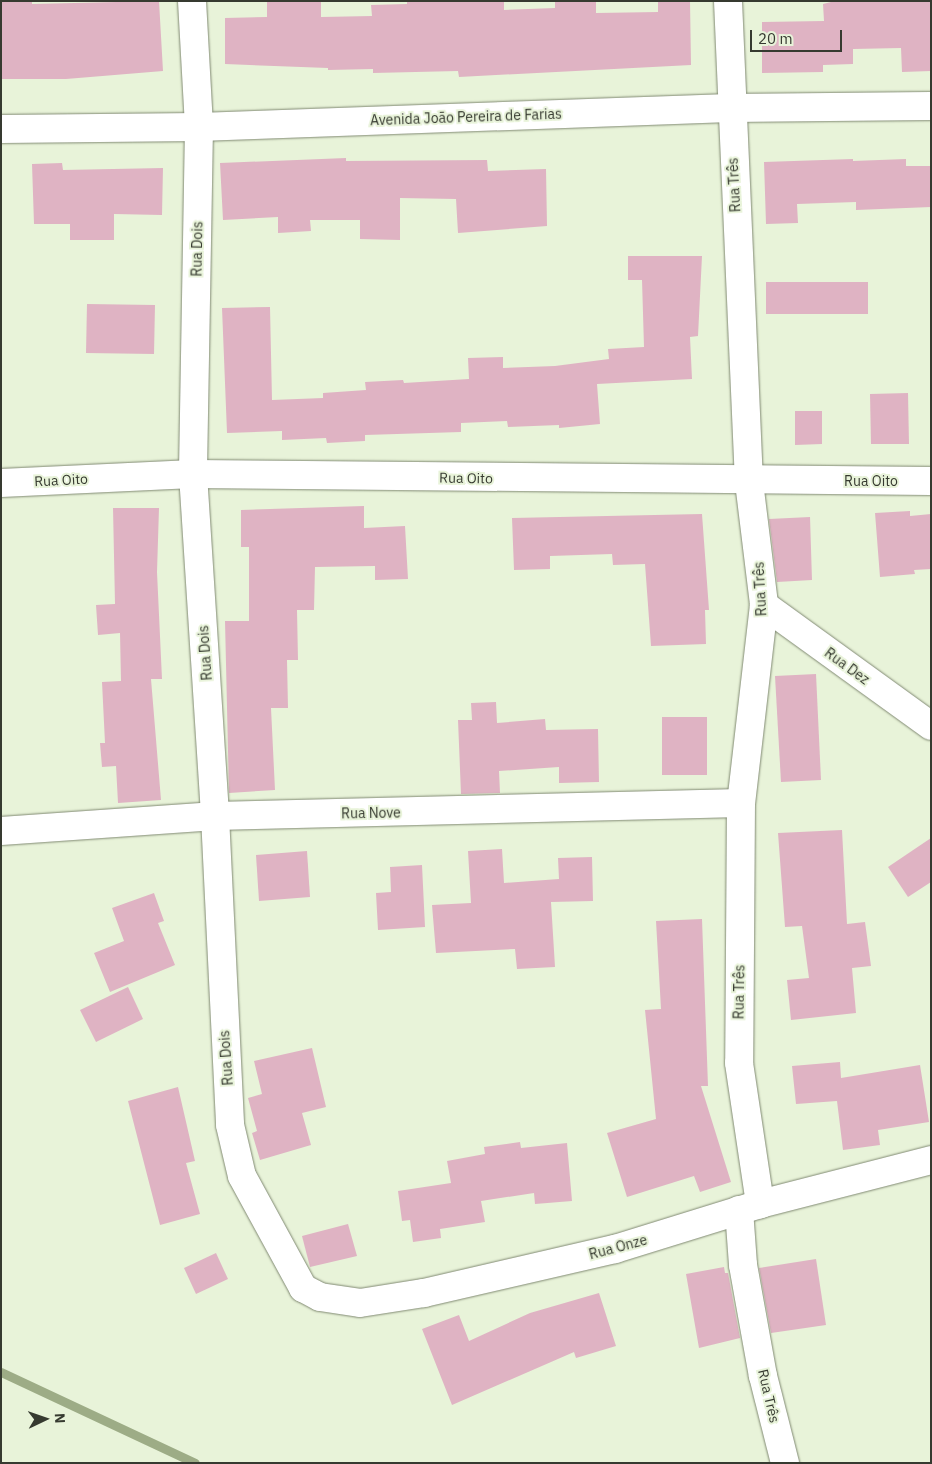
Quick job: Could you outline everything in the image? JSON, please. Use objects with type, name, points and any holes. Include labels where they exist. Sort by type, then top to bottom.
[{"type":"street","name":"Rua Dois","points":[[192,1],[199,126],[193,474],[216,816],[230,1125],[242,1176],[303,1288]]},
{"type":"street","name":"Rua Três","points":[[728,1],[730,108],[749,482],[764,605],[741,803],[738,1063],[749,1207],[743,1265],[753,1320],[785,1463]]},
{"type":"street","name":"Avenida João Pereira de Farias","points":[[1,129],[199,126],[730,108],[931,106]]},
{"type":"street","name":"Rua Oito","points":[[1,483],[193,474],[749,482],[931,481]]},
{"type":"street","name":"Rua Dez","points":[[764,605],[931,726]]},
{"type":"street","name":"Rua Nove","points":[[1,831],[216,816],[741,803]]},
{"type":"street","name":"Rua Onze","points":[[303,1288],[320,1297],[360,1303],[424,1293],[615,1249],[749,1207],[931,1160]]},
{"type":"building","points":[[1,1],[32,1],[32,4],[159,1],[163,71],[66,79],[1,79]]},
{"type":"building","points":[[267,1],[321,2],[321,17],[372,16],[371,5],[407,4],[407,1],[504,1],[504,10],[555,8],[555,1],[596,1],[596,13],[658,12],[658,1],[690,1],[691,65],[459,77],[458,71],[373,73],[373,69],[328,70],[328,68],[225,64],[225,18],[267,17]]},
{"type":"building","points":[[835,1],[931,1],[931,71],[902,72],[901,48],[853,49],[853,64],[823,65],[823,72],[762,73],[762,22],[824,21],[823,4]]},
{"type":"building","points":[[346,158],[346,161],[487,160],[488,171],[546,169],[547,226],[458,233],[456,199],[400,198],[400,240],[360,239],[360,220],[310,220],[311,231],[278,233],[278,217],[223,220],[220,163]]},
{"type":"building","points":[[853,159],[853,161],[906,159],[906,166],[931,166],[931,207],[856,210],[856,202],[797,204],[798,223],[766,224],[764,162]]},
{"type":"building","points":[[62,163],[63,170],[163,168],[162,215],[114,214],[114,240],[70,240],[70,224],[34,224],[32,164]]},
{"type":"building","points":[[628,256],[702,256],[698,336],[690,337],[692,379],[597,384],[600,424],[559,428],[559,425],[508,427],[507,421],[461,423],[461,432],[365,435],[365,441],[327,443],[326,438],[282,440],[282,431],[227,433],[222,308],[270,307],[272,400],[323,398],[323,393],[366,390],[365,382],[403,380],[404,383],[469,379],[468,358],[503,357],[503,368],[555,366],[609,359],[608,349],[644,347],[642,280],[628,280]]},
{"type":"building","points":[[766,282],[868,282],[868,314],[766,314]]},
{"type":"building","points":[[87,304],[155,305],[154,354],[86,353]]},
{"type":"building","points":[[908,393],[909,444],[871,444],[870,394]]},
{"type":"building","points":[[795,411],[822,411],[822,444],[795,445]]},
{"type":"building","points":[[364,506],[364,528],[405,526],[408,579],[375,580],[375,566],[315,567],[314,610],[297,610],[298,660],[287,660],[288,708],[271,708],[275,790],[229,793],[225,621],[249,621],[249,547],[241,547],[241,510]]},
{"type":"building","points":[[113,508],[159,508],[157,572],[162,679],[151,679],[161,800],[118,803],[116,766],[102,767],[100,743],[105,743],[102,682],[121,681],[120,633],[98,635],[96,605],[115,604]]},
{"type":"building","points":[[910,511],[910,516],[931,514],[931,569],[914,570],[915,574],[880,577],[875,513]]},
{"type":"building","points":[[702,514],[709,610],[705,610],[706,644],[651,646],[645,564],[613,565],[612,554],[550,556],[550,569],[514,570],[512,518]]},
{"type":"building","points":[[810,517],[812,580],[777,582],[769,519]]},
{"type":"building","points":[[816,674],[821,780],[781,782],[775,676]]},
{"type":"building","points":[[496,702],[497,723],[545,719],[546,730],[598,729],[599,782],[559,783],[559,767],[499,771],[500,793],[461,794],[458,720],[472,720],[471,703]]},
{"type":"building","points":[[662,717],[707,717],[707,775],[662,775]]},
{"type":"building","points":[[842,830],[847,924],[865,922],[871,966],[852,968],[856,1013],[791,1020],[787,980],[809,978],[802,926],[785,927],[778,833]]},
{"type":"building","points":[[931,838],[931,882],[908,897],[888,867]]},
{"type":"building","points":[[502,849],[504,883],[559,879],[558,858],[592,857],[593,901],[551,902],[555,967],[517,969],[515,949],[436,953],[432,905],[471,903],[468,851]]},
{"type":"building","points":[[307,851],[310,897],[259,901],[256,855]]},
{"type":"building","points":[[422,865],[425,927],[378,930],[376,893],[391,892],[390,867]]},
{"type":"building","points":[[154,893],[164,921],[158,923],[175,965],[110,992],[94,953],[124,941],[112,908]]},
{"type":"building","points":[[702,919],[708,1086],[701,1086],[731,1182],[700,1192],[694,1176],[627,1197],[607,1133],[656,1119],[645,1010],[661,1009],[656,921]]},
{"type":"building","points":[[128,987],[143,1019],[96,1042],[80,1010]]},
{"type":"building","points":[[312,1048],[326,1107],[302,1113],[311,1145],[260,1160],[252,1133],[257,1131],[248,1098],[262,1094],[254,1061]]},
{"type":"building","points":[[840,1062],[841,1078],[920,1065],[929,1122],[878,1130],[880,1145],[843,1150],[837,1101],[796,1104],[792,1066]]},
{"type":"building","points":[[178,1087],[195,1161],[186,1163],[200,1214],[160,1225],[128,1101]]},
{"type":"building","points":[[520,1142],[521,1148],[567,1143],[572,1201],[535,1204],[534,1193],[481,1201],[485,1222],[440,1229],[441,1238],[413,1242],[410,1220],[402,1221],[398,1191],[451,1183],[447,1161],[485,1154],[484,1147]]},
{"type":"building","points":[[348,1224],[357,1256],[310,1267],[302,1236]]},
{"type":"building","points":[[216,1253],[228,1279],[196,1294],[184,1268]]},
{"type":"building","points":[[816,1259],[826,1325],[771,1333],[759,1268]]},
{"type":"building","points":[[724,1267],[725,1273],[728,1273],[740,1338],[699,1348],[686,1274]]},
{"type":"building","points":[[599,1293],[616,1346],[576,1358],[574,1352],[452,1405],[422,1329],[459,1315],[469,1341],[530,1313]]},
{"type":"waterway","points":[[1,1372],[195,1463]]}]
